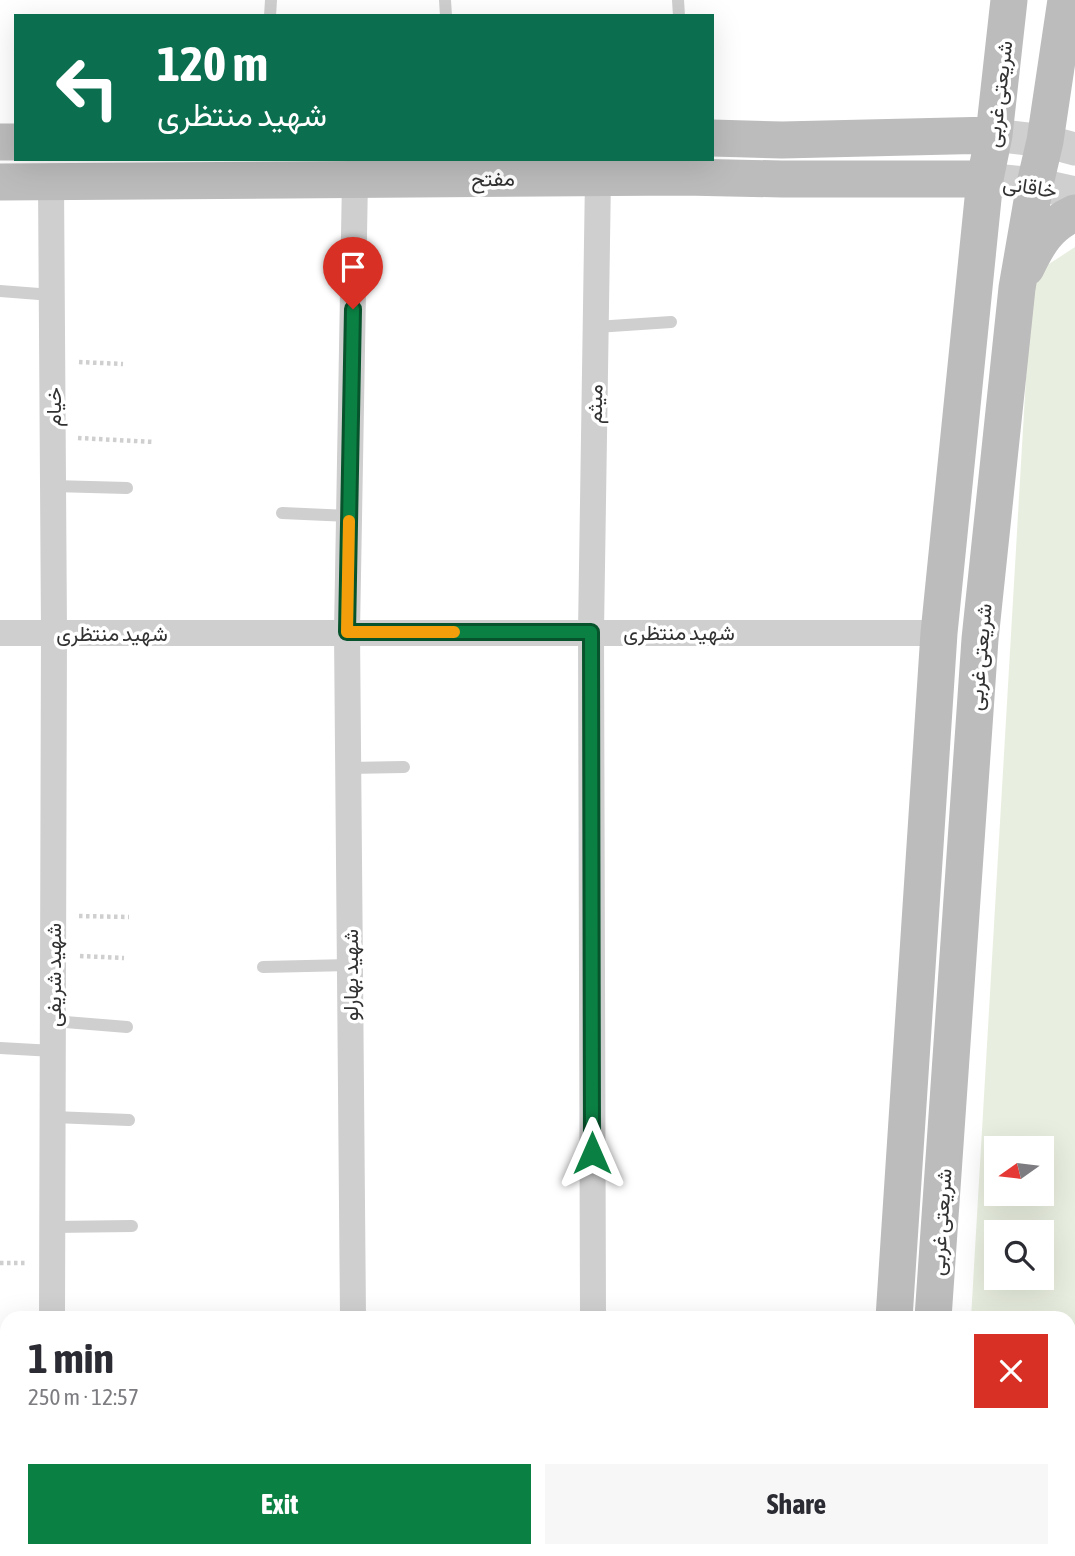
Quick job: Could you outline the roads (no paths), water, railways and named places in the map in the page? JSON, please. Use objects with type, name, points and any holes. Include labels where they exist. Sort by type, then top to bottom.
[{"type":"main road","name":"شریعتی غربی","points":[[894,1311],[939,633],[985,179],[995,135],[1009,0]]},
{"type":"main road","name":"شریعتی غربی","points":[[933,1311],[980,639],[1017,288],[1035,184],[1060,145],[1061,43],[1066,0]]},
{"type":"main road","points":[[1061,43],[1062,86],[1075,114]]},
{"type":"main road","points":[[714,138],[782,140],[995,135]]},
{"type":"main road","name":"مفتح","points":[[0,182],[598,177],[985,179]]},
{"type":"main road","points":[[1017,288],[1039,241],[1062,219],[1075,214]]},
{"type":"street","points":[[995,135],[1060,145]]},
{"type":"street","points":[[782,140],[782,179]]},
{"type":"street","name":"میثم","points":[[593,1311],[591,632],[598,177]]},
{"type":"street","name":"شهید بهارلو","points":[[353,1311],[347,632],[355,179]]},
{"type":"street","name":"خاقانی","points":[[985,179],[1035,184],[1075,193]]},
{"type":"street","name":"خیام","points":[[51,182],[54,633]]},
{"type":"street","name":"شهید منتظری","points":[[0,633],[939,633]]},
{"type":"street","name":"شهید شریفی","points":[[52,1311],[54,633]]},
{"type":"lane","points":[[0,291],[52,295]]},
{"type":"lane","points":[[596,327],[671,322]]},
{"type":"lane","points":[[53,486],[127,488]]},
{"type":"lane","points":[[282,513],[349,516]]},
{"type":"lane","points":[[348,768],[404,767]]},
{"type":"lane","points":[[263,967],[350,965]]},
{"type":"lane","points":[[53,1021],[127,1027]]},
{"type":"lane","points":[[0,1048],[53,1051]]},
{"type":"lane","points":[[53,1117],[129,1120]]},
{"type":"lane","points":[[52,1227],[132,1226]]}]
